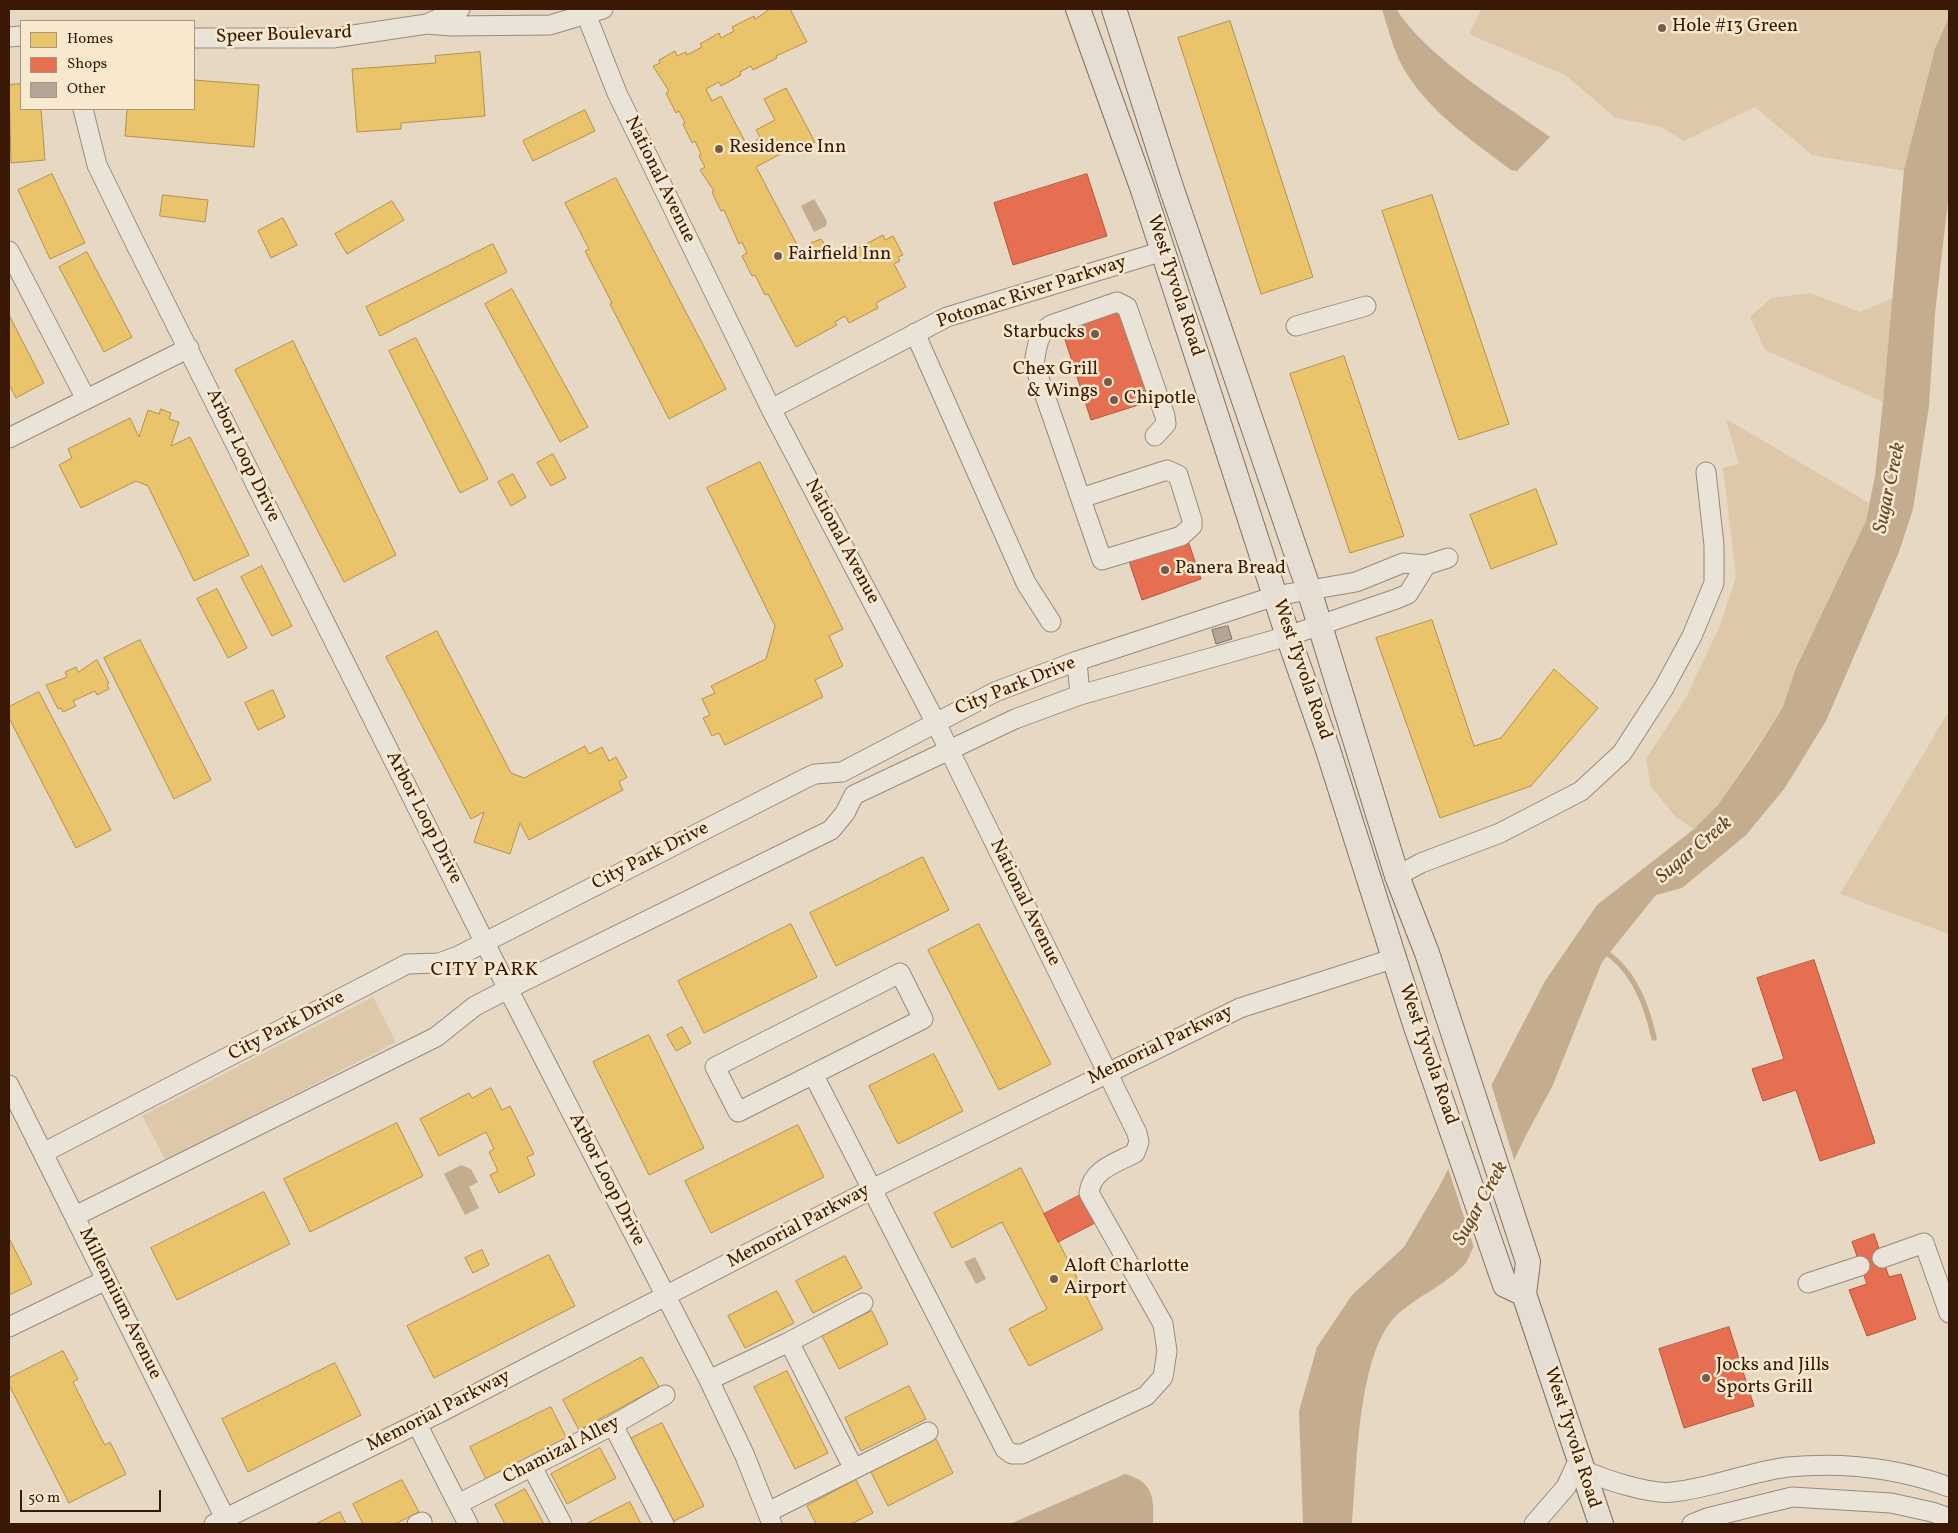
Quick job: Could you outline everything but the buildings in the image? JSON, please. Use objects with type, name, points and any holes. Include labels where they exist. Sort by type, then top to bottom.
[{"type":"main road","name":"West Tyvola Road","points":[[1078,9],[1163,251],[1438,1088],[1580,1464],[1600,1524]]},
{"type":"main road","name":"West Tyvola Road","points":[[1114,9],[1171,187],[1309,590],[1397,876],[1426,953],[1524,1249],[1528,1262],[1514,1289]]},
{"type":"street","name":"Speer Boulevard","points":[[195,38],[333,38],[427,24],[460,9]]},
{"type":"street","points":[[427,24],[451,26],[550,25],[591,11]]},
{"type":"street","name":"National Avenue","points":[[591,11],[617,93],[771,409],[935,722],[1108,1071],[1139,1142],[1135,1153],[1098,1173],[1090,1182],[1089,1193],[1163,1324],[1167,1351],[1163,1377],[1146,1396],[1022,1454],[1012,1454],[1006,1449],[872,1189]]},
{"type":"street","name":"Arbor Loop Drive","points":[[83,110],[97,165],[508,989],[709,1380],[745,1456],[770,1518]]},
{"type":"street","points":[[9,251],[86,400]]},
{"type":"street","name":"Potomac River Parkway","points":[[771,409],[947,317],[1163,251]]},
{"type":"street","points":[[1080,498],[1167,470],[1178,475],[1192,520],[1188,531],[1180,536],[1102,560],[1080,498],[1034,364],[1040,335],[1045,329],[1051,325],[1117,302],[1124,304],[1127,307],[1165,416],[1166,424],[1162,431],[1155,436]]},
{"type":"street","points":[[1296,326],[1366,306]]},
{"type":"street","points":[[916,333],[1026,583],[1051,622]]},
{"type":"street","points":[[9,438],[189,348]]},
{"type":"street","points":[[1397,876],[1421,863],[1500,832],[1581,791],[1622,752],[1669,679],[1692,636],[1714,583],[1714,545],[1706,472]]},
{"type":"street","points":[[1426,565],[1448,558]]},
{"type":"street","name":"City Park Drive","points":[[43,1153],[407,964],[439,963],[485,942],[806,778],[815,774],[842,772],[995,692],[1077,662],[1275,596],[1356,582],[1403,563],[1426,565],[1408,594],[1288,636],[1080,695],[1015,719],[854,795],[846,813],[831,830],[508,989],[475,1006],[436,1037],[75,1216]]},
{"type":"street","points":[[1077,662],[1080,695]]},
{"type":"street","name":"Memorial Parkway","points":[[223,1522],[666,1297],[872,1189],[1108,1071],[1240,1008],[1395,958]]},
{"type":"street","points":[[900,973],[923,1019],[813,1074],[738,1112],[715,1067],[900,973]]},
{"type":"street","points":[[813,1074],[872,1189]]},
{"type":"street","name":"Millennium Avenue","points":[[9,1085],[75,1216],[223,1522]]},
{"type":"street","points":[[1882,1258],[1924,1243],[1949,1313]]},
{"type":"street","points":[[1808,1283],[1860,1266]]},
{"type":"street","points":[[9,1327],[106,1280]]},
{"type":"street","points":[[709,1380],[789,1342],[862,1303]]},
{"type":"street","points":[[789,1342],[854,1469]]},
{"type":"street","name":"Chamizal Alley","points":[[458,1504],[613,1425],[665,1396]]},
{"type":"street","points":[[417,1424],[468,1524]]},
{"type":"street","points":[[613,1425],[664,1524]]},
{"type":"street","points":[[770,1518],[854,1469],[928,1432]]},
{"type":"street","points":[[1534,1524],[1566,1487],[1580,1464],[1599,1478],[1671,1492],[1787,1468],[1832,1465],[1890,1470],[1949,1487]]},
{"type":"street","points":[[532,1467],[562,1524]]},
{"type":"street","points":[[1692,1524],[1707,1518],[1792,1497],[1891,1502],[1949,1518]]},
{"type":"shaded area","points":[[1482,9],[1949,9],[1949,65],[1928,175],[1812,155],[1755,107],[1684,141],[1661,127],[1616,118],[1565,75],[1469,34]]},
{"type":"shaded area","points":[[1810,293],[1860,312],[1893,298],[1883,402],[1765,350],[1750,317],[1771,298]]},
{"type":"shaded area","points":[[1726,419],[1869,503],[1866,521],[1796,668],[1783,707],[1718,805],[1694,829],[1676,817],[1651,787],[1646,759],[1687,696],[1720,625],[1736,577],[1723,468],[1739,464]]},
{"type":"shaded area","points":[[1949,711],[1949,934],[1840,894]]},
{"type":"shaded area","points":[[373,997],[396,1042],[166,1161],[142,1116]]},
{"type":"water","points":[[1382,9],[1396,9],[1410,28],[1446,62],[1467,79],[1550,137],[1517,171],[1511,170],[1483,149],[1456,128],[1419,91],[1404,70],[1396,53]]},
{"type":"water","name":"Sugar Creek","points":[[1949,17],[1949,193],[1935,313],[1929,406],[1913,509],[1899,552],[1826,721],[1784,789],[1746,835],[1682,888],[1656,895],[1602,962],[1552,1087],[1525,1137],[1466,1263],[1449,1278],[1410,1304],[1394,1318],[1382,1336],[1373,1360],[1361,1416],[1352,1524],[1303,1524],[1299,1411],[1317,1347],[1352,1295],[1404,1247],[1439,1187],[1545,981],[1597,905],[1694,829],[1718,805],[1756,750],[1783,707],[1796,668],[1866,521],[1875,476],[1904,170],[1935,49]]},
{"type":"water","points":[[814,199],[827,221],[826,226],[814,232],[801,206]]},
{"type":"water","points":[[461,1165],[471,1169],[478,1182],[469,1187],[479,1208],[465,1215],[444,1174]]},
{"type":"water","points":[[975,1257],[986,1279],[976,1284],[964,1262]]},
{"type":"water","points":[[1125,1474],[1135,1477],[1147,1486],[1152,1499],[1153,1524],[1010,1524]]},
{"type":"pier","points":[[1490,1080],[1515,1163],[1475,1251],[1447,1165]]},
{"type":"waterway","points":[[1604,951],[1631,978],[1643,1001],[1654,1038]]},
{"type":"place","name":"Hole #13 Green","points":[[1662,28]]},
{"type":"place","name":"Residence Inn","points":[[719,149]]},
{"type":"place","name":"Fairfield Inn","points":[[778,256]]},
{"type":"place","name":"Starbucks","points":[[1095,334]]},
{"type":"place","name":"Chex Grill & Wings","points":[[1108,382]]},
{"type":"place","name":"Chipotle","points":[[1114,400]]},
{"type":"place","name":"Panera Bread","points":[[1165,570]]},
{"type":"place","name":"Aloft Charlotte Airport","points":[[1054,1279]]},
{"type":"place","name":"Jocks and Jills Sports Grill","points":[[1706,1378]]},
{"type":"district","name":"CITY PARK","points":[[485,971]]}]
